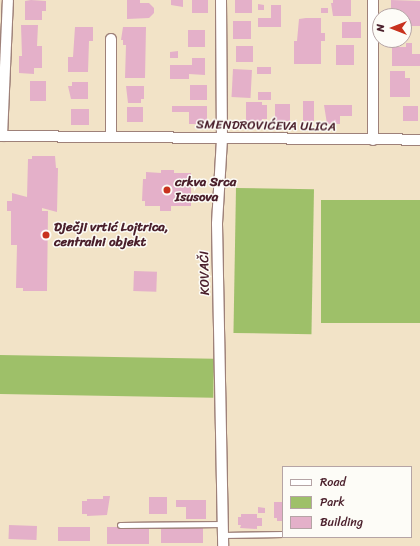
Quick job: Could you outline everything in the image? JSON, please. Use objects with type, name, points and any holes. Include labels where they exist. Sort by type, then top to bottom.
[{"type":"street","name":"SMENDROVIĆEVA ULICA","points":[[8,0],[1,136],[420,140]]},
{"type":"street","name":"KOVAČI","points":[[221,0],[222,138],[217,224],[223,546]]},
{"type":"street","points":[[373,0],[373,140]]},
{"type":"street","points":[[111,137],[112,39]]},
{"type":"lane","points":[[120,525],[222,524]]},
{"type":"lane","points":[[223,535],[282,534]]},
{"type":"green space","points":[[236,188],[314,189],[311,334],[233,333]]},
{"type":"green space","points":[[321,200],[420,200],[420,323],[321,323]]},
{"type":"green space","points":[[0,355],[214,359],[213,398],[0,394]]},
{"type":"building","points":[[127,0],[140,0],[140,3],[149,3],[154,8],[154,13],[149,18],[127,19]]},
{"type":"building","points":[[171,0],[183,0],[183,7],[171,5]]},
{"type":"building","points":[[192,0],[208,0],[208,13],[192,13]]},
{"type":"building","points":[[235,0],[252,0],[252,13],[235,13]]},
{"type":"building","points":[[333,0],[351,0],[351,16],[333,16],[331,3],[333,3]]},
{"type":"building","points":[[391,0],[420,1],[420,26],[412,26],[412,8],[391,8]]},
{"type":"building","points":[[25,1],[46,1],[46,11],[42,11],[42,20],[25,20]]},
{"type":"building","points":[[258,4],[264,5],[264,10],[258,10]]},
{"type":"building","points":[[271,5],[281,5],[281,27],[258,27],[258,18],[271,18]]},
{"type":"building","points":[[321,8],[328,8],[328,13],[321,13]]},
{"type":"building","points":[[321,18],[321,33],[325,33],[325,41],[321,41],[321,64],[294,64],[294,41],[297,41],[299,19]]},
{"type":"building","points":[[233,21],[251,21],[251,39],[233,39]]},
{"type":"building","points":[[342,22],[361,22],[361,38],[342,38]]},
{"type":"building","points":[[21,25],[38,25],[37,46],[42,46],[42,68],[34,68],[34,74],[19,73],[19,56],[22,56]]},
{"type":"building","points":[[75,27],[93,27],[93,41],[89,41],[88,72],[68,72],[68,57],[73,57]]},
{"type":"building","points":[[123,27],[146,27],[145,78],[125,78],[126,45],[123,45],[123,40],[121,40]]},
{"type":"building","points":[[188,30],[205,30],[205,47],[188,47]]},
{"type":"building","points":[[336,45],[354,45],[354,65],[336,65]]},
{"type":"building","points":[[236,46],[253,46],[253,62],[236,62]]},
{"type":"building","points":[[392,48],[412,48],[412,54],[420,54],[420,66],[392,66]]},
{"type":"building","points":[[178,51],[178,58],[170,58],[170,52]]},
{"type":"building","points":[[192,58],[205,58],[205,75],[189,74],[189,79],[170,79],[170,65],[192,65]]},
{"type":"building","points":[[257,67],[271,67],[271,74],[257,74]]},
{"type":"building","points":[[233,69],[252,70],[251,98],[232,97]]},
{"type":"building","points":[[390,71],[405,71],[405,78],[410,78],[410,97],[390,97]]},
{"type":"building","points":[[30,81],[46,81],[46,101],[30,101]]},
{"type":"building","points":[[72,82],[88,82],[88,99],[71,99],[68,86],[72,86]]},
{"type":"building","points":[[190,85],[207,85],[207,100],[190,100]]},
{"type":"building","points":[[126,86],[144,86],[144,99],[141,99],[141,103],[128,103]]},
{"type":"building","points":[[258,92],[271,92],[271,100],[258,100]]},
{"type":"building","points":[[303,101],[314,101],[314,121],[303,121]]},
{"type":"building","points":[[246,102],[262,102],[262,105],[267,105],[267,119],[262,119],[262,121],[246,121]]},
{"type":"building","points":[[275,104],[290,104],[290,121],[275,121]]},
{"type":"building","points":[[324,105],[352,105],[352,116],[340,116],[340,124],[327,124]]},
{"type":"building","points":[[172,106],[207,106],[207,124],[189,124],[189,112],[172,112]]},
{"type":"building","points":[[403,106],[418,106],[418,121],[403,121]]},
{"type":"building","points":[[127,107],[143,107],[143,122],[127,122]]},
{"type":"building","points":[[71,109],[89,109],[89,125],[71,125]]},
{"type":"building","points":[[32,156],[55,156],[56,168],[58,168],[57,212],[42,208],[42,211],[48,211],[47,291],[23,291],[23,288],[16,288],[17,245],[11,245],[11,211],[7,211],[7,201],[12,201],[12,193],[27,197],[28,159],[32,159]]},
{"type":"building","name":"crkva Srca Isusova","points":[[161,170],[174,170],[174,173],[191,173],[191,206],[171,206],[171,211],[160,211],[160,206],[145,206],[145,201],[142,201],[143,179],[146,179],[146,172],[161,173]]},
{"type":"building","points":[[134,271],[157,272],[156,292],[133,291]]},
{"type":"building","points":[[103,496],[110,496],[107,515],[87,516],[87,514],[82,514],[82,501],[87,501],[87,499],[103,499]]},
{"type":"building","points":[[149,497],[167,497],[167,514],[149,514]]},
{"type":"building","points":[[176,500],[206,500],[206,519],[186,519],[186,507],[176,507]]},
{"type":"building","points":[[274,502],[282,502],[282,521],[277,521],[277,518],[274,518]]},
{"type":"building","points":[[258,507],[265,508],[265,513],[258,513]]},
{"type":"building","points":[[241,514],[257,514],[257,518],[262,518],[262,526],[257,526],[257,529],[240,528],[241,525],[238,525],[238,517],[241,517]]},
{"type":"building","points":[[9,525],[37,526],[36,540],[9,539]]},
{"type":"building","points":[[58,527],[90,527],[90,541],[58,541]]},
{"type":"building","points":[[107,527],[149,527],[149,544],[107,544]]},
{"type":"building","points":[[161,527],[203,527],[203,543],[161,543]]},
{"type":"place","name":"crkva Srca Isusova","points":[[167,190]]},
{"type":"place","name":"Dječji vrtić Lojtrica, centralni objekt","points":[[46,235]]}]
